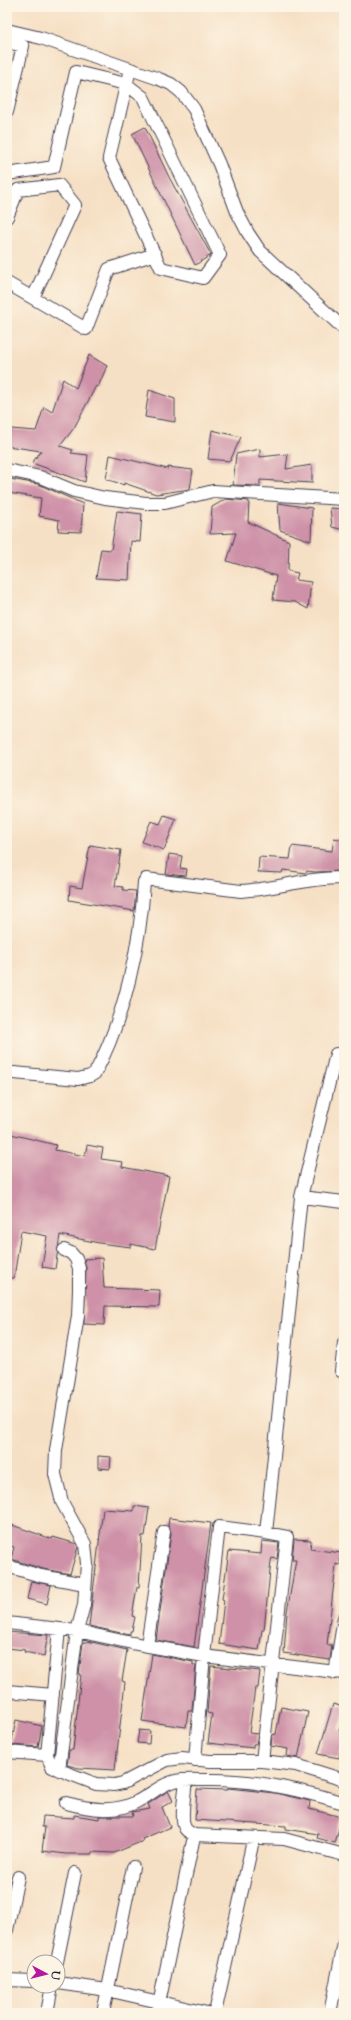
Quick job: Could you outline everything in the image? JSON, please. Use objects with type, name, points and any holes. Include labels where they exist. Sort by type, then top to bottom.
[{"type":"street","points":[[7,30],[41,38],[130,69],[171,84],[181,92],[194,109],[219,164],[237,212],[260,251],[344,330]]},
{"type":"street","points":[[7,42],[23,46],[7,112]]},
{"type":"street","points":[[7,174],[54,167],[76,72],[126,84],[142,97],[220,255],[203,278],[162,268],[109,158],[126,84],[130,69]]},
{"type":"street","points":[[7,217],[18,190],[59,185],[75,205],[33,298]]},
{"type":"street","points":[[7,283],[86,329],[109,269],[155,254]]},
{"type":"street","points":[[7,470],[40,476],[74,491],[105,498],[146,503],[165,503],[213,491],[344,498]]},
{"type":"street","points":[[14,1073],[78,1079],[86,1078],[95,1072],[113,1032],[131,970],[138,934],[144,882],[146,879],[241,891],[257,890],[326,878],[344,878]]},
{"type":"street","points":[[266,1533],[301,1197],[336,1054]]},
{"type":"street","points":[[301,1197],[344,1202]]},
{"type":"street","points":[[59,1770],[77,1631],[84,1605],[87,1564],[85,1544],[62,1502],[55,1474],[56,1450],[78,1316],[79,1268],[76,1259],[71,1253],[64,1250]]},
{"type":"street","points":[[341,1371],[344,1343]]},
{"type":"street","points":[[194,1760],[219,1527],[287,1537],[262,1761]]},
{"type":"street","points":[[147,1646],[164,1532]]},
{"type":"street","points":[[7,1566],[41,1576],[85,1584]]},
{"type":"street","points":[[7,1623],[77,1631],[204,1656],[339,1673],[344,1618]]},
{"type":"street","points":[[59,1629],[47,1755],[50,1765],[59,1770],[96,1784],[114,1785],[168,1760],[182,1758],[194,1760],[262,1761],[296,1765],[344,1780]]},
{"type":"street","points":[[7,1692],[53,1696]]},
{"type":"street","points":[[7,1752],[47,1755]]},
{"type":"street","points":[[186,1780],[183,1822],[185,1829],[195,1835],[284,1839],[344,1855]]},
{"type":"street","points":[[66,1803],[85,1808],[120,1808],[137,1802],[168,1783],[186,1780],[226,1780],[259,1783],[307,1791],[344,1803]]},
{"type":"street","points":[[158,2008],[194,1841]]},
{"type":"street","points":[[215,2013],[252,1845]]},
{"type":"street","points":[[103,2013],[133,1867]]},
{"type":"street","points":[[59,1954],[74,1873]]},
{"type":"street","points":[[7,1930],[18,1877]]},
{"type":"street","points":[[330,2013],[344,1943]]},
{"type":"street","points":[[7,1980],[26,1981]]},
{"type":"street","points":[[66,1984],[107,1990],[158,2008],[207,2013]]},
{"type":"street","points":[[47,2013],[51,1994]]},
{"type":"building","points":[[145,127],[169,177],[211,255],[195,265],[132,134]]},
{"type":"building","points":[[89,355],[107,366],[98,387],[96,386],[74,428],[60,446],[73,450],[71,453],[88,455],[85,482],[32,463],[41,451],[7,446],[7,441],[11,429],[36,431],[44,407],[52,412],[63,379],[76,388]]},
{"type":"building","points":[[149,390],[175,399],[175,422],[145,417]]},
{"type":"building","points":[[212,430],[241,437],[230,461],[208,459]]},
{"type":"building","points":[[260,449],[260,457],[288,454],[286,469],[312,465],[312,483],[260,480],[260,486],[233,485],[236,454]]},
{"type":"building","points":[[110,455],[168,469],[168,467],[193,470],[190,489],[156,494],[124,483],[124,485],[106,479]]},
{"type":"building","points":[[10,479],[38,484],[83,504],[81,532],[58,531],[59,520],[39,516],[41,498],[8,493]]},
{"type":"building","points":[[226,499],[249,501],[248,522],[289,541],[288,571],[298,573],[296,580],[311,582],[308,609],[295,602],[273,600],[276,576],[227,561],[236,533],[210,534],[212,507]]},
{"type":"building","points":[[278,503],[312,508],[311,541],[280,530]]},
{"type":"building","points":[[330,508],[344,509],[344,530],[332,527]]},
{"type":"building","points":[[117,511],[142,514],[140,542],[131,541],[129,580],[96,578],[101,549],[111,550]]},
{"type":"building","points":[[164,815],[176,819],[164,850],[142,842],[151,821],[160,824]]},
{"type":"building","points":[[334,838],[344,840],[344,871],[307,871],[306,873],[283,870],[282,873],[258,872],[259,857],[290,859],[292,846],[332,851]]},
{"type":"building","points":[[90,845],[121,850],[115,886],[123,887],[123,890],[136,891],[134,911],[69,900],[70,886],[82,888]]},
{"type":"building","points":[[169,854],[182,856],[180,868],[187,869],[186,876],[166,874]]},
{"type":"building","points":[[7,1133],[56,1145],[55,1150],[85,1156],[87,1145],[103,1148],[101,1159],[123,1162],[122,1167],[169,1176],[155,1249],[131,1244],[131,1247],[99,1243],[60,1235],[55,1269],[42,1267],[47,1236],[21,1231],[14,1278],[7,1278]]},
{"type":"building","points":[[102,1258],[104,1288],[160,1290],[159,1307],[105,1306],[104,1325],[84,1324],[86,1268],[84,1259]]},
{"type":"building","points":[[98,1456],[111,1457],[110,1469],[98,1468]]},
{"type":"building","points":[[134,1506],[149,1508],[145,1536],[142,1536],[139,1587],[137,1587],[132,1616],[135,1617],[130,1635],[89,1626],[103,1509],[134,1511]]},
{"type":"building","points":[[169,1518],[211,1523],[194,1647],[156,1640],[171,1533],[168,1526]]},
{"type":"building","points":[[12,1525],[52,1539],[53,1537],[77,1544],[78,1547],[70,1574],[43,1569],[11,1559],[14,1547],[7,1545],[7,1540]]},
{"type":"building","points":[[294,1539],[311,1540],[310,1549],[342,1553],[340,1565],[336,1564],[327,1645],[332,1645],[330,1660],[284,1653],[287,1612],[296,1560],[292,1560]]},
{"type":"building","points":[[262,1541],[279,1543],[277,1559],[272,1558],[271,1561],[264,1630],[262,1630],[259,1650],[219,1644],[224,1600],[222,1599],[229,1551],[261,1554]]},
{"type":"building","points":[[31,1581],[51,1585],[47,1604],[27,1599]]},
{"type":"building","points":[[7,1632],[48,1635],[44,1656],[24,1652],[25,1650],[7,1648]]},
{"type":"building","points":[[87,1641],[127,1650],[122,1681],[125,1682],[115,1770],[79,1768],[67,1765],[69,1750],[73,1750],[83,1642]]},
{"type":"building","points":[[152,1654],[193,1662],[193,1665],[196,1665],[192,1711],[188,1711],[186,1727],[142,1721]]},
{"type":"building","points":[[211,1666],[260,1671],[258,1688],[255,1688],[249,1733],[258,1734],[256,1744],[253,1744],[253,1748],[208,1743],[212,1714],[207,1713]]},
{"type":"building","points":[[333,1704],[344,1707],[344,1714],[339,1730],[344,1732],[344,1736],[339,1758],[318,1754]]},
{"type":"building","points":[[281,1707],[308,1712],[298,1758],[287,1756],[288,1749],[271,1746],[272,1735],[276,1734]]},
{"type":"building","points":[[16,1720],[42,1726],[38,1747],[11,1745]]},
{"type":"building","points":[[139,1730],[150,1731],[149,1744],[137,1743]]},
{"type":"building","points":[[228,1788],[275,1793],[310,1801],[309,1809],[342,1817],[335,1843],[317,1838],[318,1834],[286,1829],[286,1826],[195,1820],[197,1789],[228,1790]]},
{"type":"building","points":[[168,1791],[173,1801],[162,1807],[170,1827],[142,1839],[143,1841],[114,1853],[92,1852],[92,1854],[66,1854],[42,1851],[45,1827],[42,1827],[43,1816],[74,1818],[74,1815],[99,1819],[99,1816],[133,1816],[132,1812],[150,1809],[148,1804]]}]
